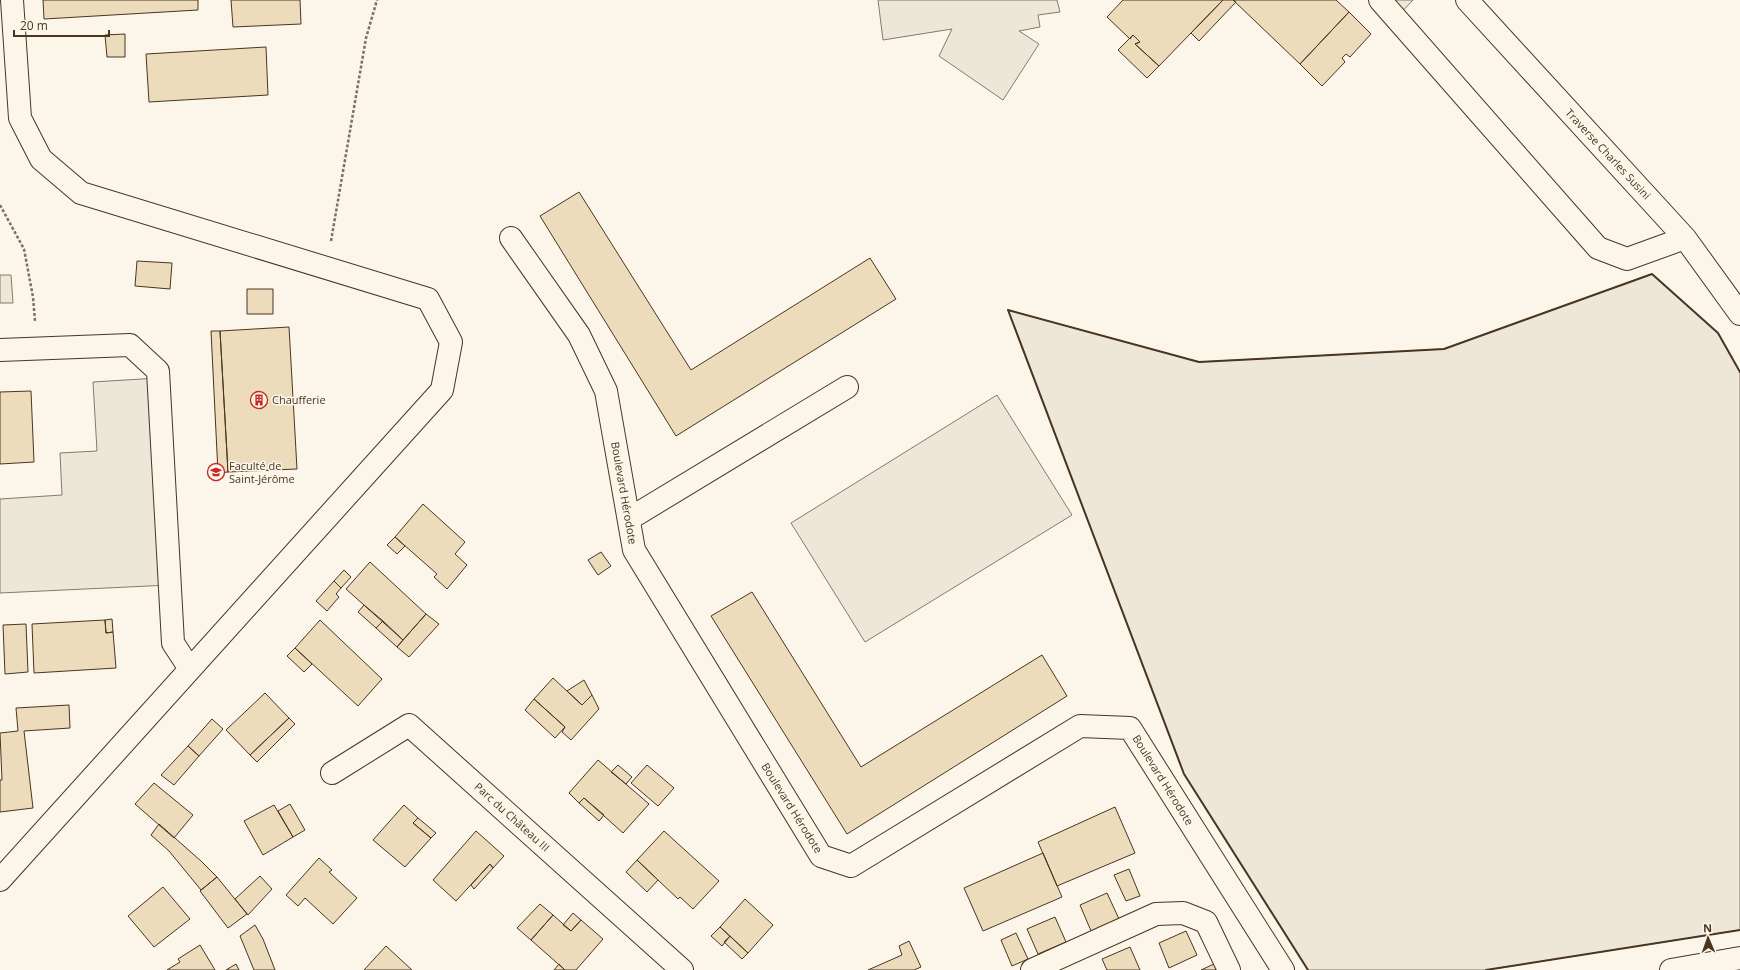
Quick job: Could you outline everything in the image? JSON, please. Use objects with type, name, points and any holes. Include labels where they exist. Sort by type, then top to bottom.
[{"type":"street","points":[[0,880],[442,390],[451,342],[428,299],[81,193],[41,159],[20,118],[12,0]]},
{"type":"street","points":[[1380,0],[1598,248],[1626,259],[1685,238]]},
{"type":"street","name":"Traverse Charles Susini","points":[[1467,0],[1685,238],[1740,314]]},
{"type":"street","name":"Boulevard Hérodote","points":[[511,238],[579,336],[606,392],[634,550],[821,856],[851,866],[1080,726],[1130,728],[1283,970]]},
{"type":"street","points":[[0,350],[130,345],[158,371],[173,643],[190,669]]},
{"type":"street","points":[[629,519],[847,387]]},
{"type":"street","name":"Parc du Château III","points":[[332,773],[409,725],[682,970]]},
{"type":"street","points":[[1032,970],[1156,914],[1184,913],[1206,922],[1229,970]]},
{"type":"street","points":[[1671,970],[1740,958]]},
{"type":"path","points":[[326,268],[366,38],[377,0]]},
{"type":"path","points":[[0,205],[24,249],[33,296],[35,325]]},
{"type":"shaded area","points":[[878,0],[1057,0],[1060,12],[1038,15],[1040,27],[1019,31],[1039,44],[1003,100],[939,56],[952,29],[883,40]]},
{"type":"shaded area","points":[[1380,0],[1413,0],[1396,18]]},
{"type":"shaded area","points":[[1652,274],[1718,333],[1740,372],[1740,930],[1486,970],[1308,970],[1184,774],[1008,310],[1199,362],[1444,349]]},
{"type":"shaded area","points":[[0,275],[11,275],[13,303],[0,303]]},
{"type":"shaded area","points":[[158,378],[170,585],[0,593],[0,499],[62,495],[60,453],[97,451],[93,382]]},
{"type":"shaded area","points":[[997,395],[1072,515],[865,642],[791,523]]},
{"type":"building","points":[[43,0],[198,0],[198,10],[44,19]]},
{"type":"building","points":[[231,0],[300,0],[301,24],[233,27]]},
{"type":"building","points":[[1123,0],[1223,0],[1159,66],[1135,44],[1140,42],[1133,35],[1130,39],[1107,17]]},
{"type":"building","points":[[1223,0],[1233,0],[1236,2],[1199,41],[1191,33]]},
{"type":"building","points":[[1233,0],[1336,0],[1349,12],[1300,64]]},
{"type":"building","points":[[1349,12],[1371,34],[1350,57],[1346,54],[1342,58],[1345,62],[1322,86],[1300,64]]},
{"type":"building","points":[[125,34],[125,57],[107,57],[105,35]]},
{"type":"building","points":[[1133,35],[1140,42],[1135,44],[1159,66],[1147,78],[1118,50]]},
{"type":"building","points":[[266,47],[268,95],[149,102],[146,54]]},
{"type":"building","points":[[579,192],[691,370],[870,258],[896,299],[676,436],[540,216]]},
{"type":"building","points":[[137,261],[172,263],[170,289],[135,286]]},
{"type":"building","points":[[247,289],[273,289],[273,314],[247,314]]},
{"type":"building","name":"Chaufferie","points":[[289,327],[297,469],[228,472],[220,331]]},
{"type":"building","points":[[211,331],[220,331],[228,472],[218,473]]},
{"type":"building","points":[[31,391],[34,462],[0,464],[0,392]]},
{"type":"building","points":[[423,504],[465,542],[455,554],[467,565],[447,589],[434,577],[437,574],[395,537]]},
{"type":"building","points":[[395,537],[405,546],[397,554],[387,545]]},
{"type":"building","points":[[601,552],[611,566],[598,575],[588,560]]},
{"type":"building","points":[[370,562],[426,614],[403,640],[346,589]]},
{"type":"building","points":[[344,570],[351,577],[341,588],[334,581]]},
{"type":"building","points":[[334,581],[341,588],[336,594],[339,597],[327,611],[316,601]]},
{"type":"building","points":[[752,592],[861,767],[1042,655],[1067,696],[847,834],[711,616]]},
{"type":"building","points":[[364,605],[383,621],[376,628],[358,612]]},
{"type":"building","points":[[426,614],[439,624],[409,657],[397,647]]},
{"type":"building","points":[[112,619],[113,632],[106,633],[105,620]]},
{"type":"building","points":[[105,620],[106,633],[113,632],[116,668],[34,673],[32,624]]},
{"type":"building","points":[[320,620],[382,679],[358,706],[295,648]]},
{"type":"building","points":[[383,621],[403,640],[397,647],[376,628]]},
{"type":"building","points":[[26,624],[28,672],[5,674],[3,625]]},
{"type":"building","points":[[295,648],[312,664],[304,672],[287,656]]},
{"type":"building","points":[[553,678],[582,705],[592,695],[599,709],[571,740],[562,732],[565,727],[534,699]]},
{"type":"building","points":[[584,680],[592,695],[582,705],[567,691]]},
{"type":"building","points":[[265,693],[289,718],[250,755],[226,730]]},
{"type":"building","points":[[534,699],[565,727],[555,738],[525,710]]},
{"type":"building","points":[[69,705],[70,728],[24,731],[33,808],[0,812],[0,780],[2,780],[0,733],[18,731],[16,708]]},
{"type":"building","points":[[289,718],[295,724],[257,762],[250,755]]},
{"type":"building","points":[[212,719],[223,729],[199,756],[188,746]]},
{"type":"building","points":[[188,746],[199,756],[174,785],[161,775]]},
{"type":"building","points":[[598,760],[649,804],[623,833],[584,798],[579,803],[569,793]]},
{"type":"building","points":[[618,765],[632,777],[626,784],[611,772]]},
{"type":"building","points":[[647,765],[674,788],[658,806],[631,783]]},
{"type":"building","points":[[154,783],[193,815],[174,838],[135,804]]},
{"type":"building","points":[[584,798],[604,815],[599,821],[579,803]]},
{"type":"building","points":[[290,804],[305,830],[293,837],[278,811]]},
{"type":"building","points":[[274,805],[293,837],[263,855],[244,821]]},
{"type":"building","points":[[404,805],[418,818],[413,823],[431,838],[405,867],[373,840]]},
{"type":"building","points":[[1115,807],[1135,853],[1057,886],[1038,842]]},
{"type":"building","points":[[418,818],[436,833],[431,838],[413,823]]},
{"type":"building","points":[[159,824],[217,877],[201,890],[169,851],[151,835]]},
{"type":"building","points":[[476,831],[504,856],[493,868],[490,864],[456,901],[433,880]]},
{"type":"building","points":[[664,831],[719,881],[693,909],[680,897],[678,899],[637,860]]},
{"type":"building","points":[[1043,853],[1062,897],[983,931],[964,888]]},
{"type":"building","points":[[319,858],[332,870],[329,872],[357,898],[333,924],[305,898],[298,906],[286,895]]},
{"type":"building","points":[[637,860],[658,880],[647,892],[626,872]]},
{"type":"building","points":[[490,864],[493,868],[474,889],[471,885]]},
{"type":"building","points":[[1129,869],[1140,896],[1126,901],[1114,875]]},
{"type":"building","points":[[260,876],[272,889],[248,915],[235,899]]},
{"type":"building","points":[[217,877],[247,914],[228,928],[200,891]]},
{"type":"building","points":[[163,887],[190,919],[154,947],[128,916]]},
{"type":"building","points":[[1107,893],[1119,919],[1091,931],[1080,905]]},
{"type":"building","points":[[745,899],[773,925],[748,953],[720,927]]},
{"type":"building","points":[[540,904],[553,915],[531,940],[517,928]]},
{"type":"building","points":[[573,913],[581,920],[571,931],[563,925]]},
{"type":"building","points":[[553,915],[571,931],[581,920],[603,939],[576,970],[565,970],[531,940]]},
{"type":"building","points":[[1055,917],[1066,942],[1038,954],[1027,929]]},
{"type":"building","points":[[255,925],[263,939],[275,970],[254,970],[240,936]]},
{"type":"building","points":[[720,927],[730,936],[722,946],[711,936]]},
{"type":"building","points":[[1186,931],[1197,955],[1169,968],[1159,943]]},
{"type":"building","points":[[1016,933],[1028,959],[1012,966],[1001,940]]},
{"type":"building","points":[[730,936],[748,953],[742,959],[724,942]]},
{"type":"building","points":[[909,941],[921,967],[914,970],[868,970],[902,955],[899,946]]},
{"type":"building","points":[[200,945],[215,970],[167,970],[180,962],[178,959]]},
{"type":"building","points":[[386,946],[412,970],[364,970]]},
{"type":"building","points":[[1130,947],[1140,970],[1107,970],[1102,959]]},
{"type":"building","points":[[236,964],[239,970],[226,970]]},
{"type":"building","points":[[559,964],[565,970],[554,970]]},
{"type":"building","points":[[1214,964],[1216,970],[1201,970]]},
{"type":"wall","points":[[1308,970],[1184,774],[1008,310],[1199,362],[1444,349],[1652,274],[1718,333],[1740,372]]},
{"type":"wall","points":[[1486,970],[1740,930]]},
{"type":"place","name":"Chaufferie","points":[[259,400]]},
{"type":"place","name":"Faculté de Saint-Jérôme","points":[[216,472]]}]
